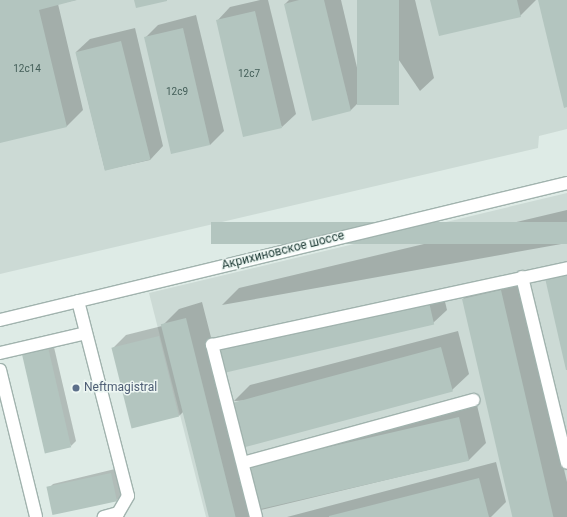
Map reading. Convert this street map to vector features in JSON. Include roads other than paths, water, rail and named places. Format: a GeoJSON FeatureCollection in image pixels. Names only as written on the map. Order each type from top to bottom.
{"type":"FeatureCollection","features":[{"type":"Feature","properties":{"kind":"main road","name":"Акрихиновское шоссе"},"geometry":{"type":"LineString","coordinates":[[0,320],[78,301],[196,277],[567,183]]}},
{"type":"Feature","properties":{"kind":"main road"},"geometry":{"type":"LineString","coordinates":[[256,517],[212,345],[567,268]]}},
{"type":"Feature","properties":{"kind":"main road"},"geometry":{"type":"LineString","coordinates":[[522,278],[567,463]]}},
{"type":"Feature","properties":{"kind":"main road"},"geometry":{"type":"LineString","coordinates":[[78,301],[128,496],[118,514],[104,517]]}},
{"type":"Feature","properties":{"kind":"main road"},"geometry":{"type":"LineString","coordinates":[[0,353],[86,333]]}},
{"type":"Feature","properties":{"kind":"main road"},"geometry":{"type":"LineString","coordinates":[[0,370],[36,517]]}},
{"type":"Feature","properties":{"kind":"main road"},"geometry":{"type":"LineString","coordinates":[[243,463],[474,400]]}},
{"type":"Feature","properties":{"kind":"place","name":"Neftmagistral"},"geometry":{"type":"Point","coordinates":[76,388]}}]}
